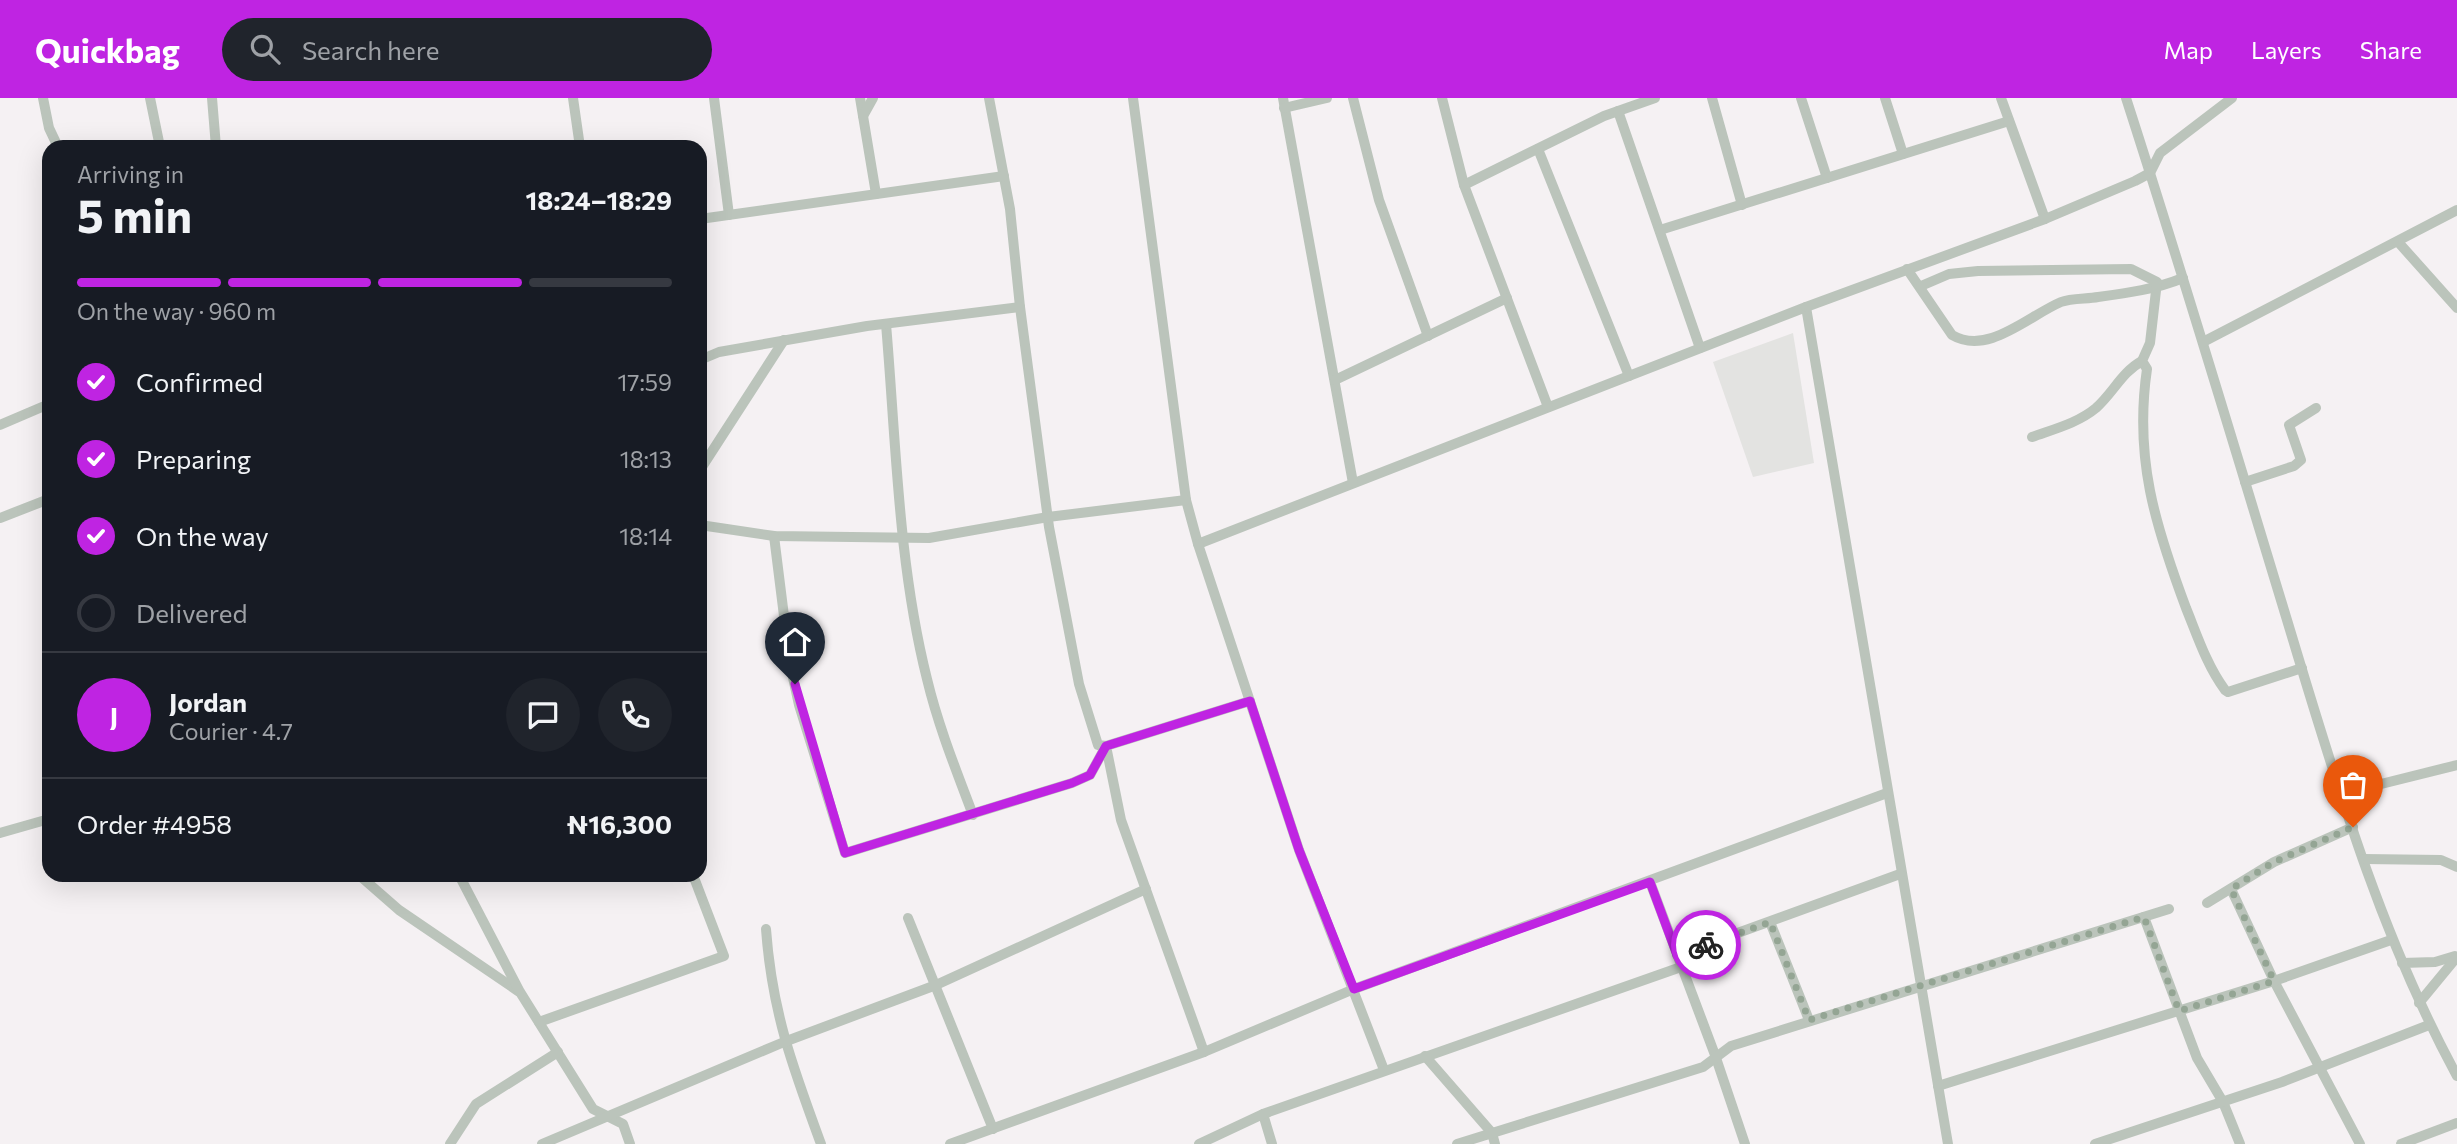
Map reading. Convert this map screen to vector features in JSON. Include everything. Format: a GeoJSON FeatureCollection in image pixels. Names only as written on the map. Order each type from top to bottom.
{"type":"FeatureCollection","features":[{"type":"Feature","properties":{"kind":"street"},"geometry":{"type":"LineString","coordinates":[[43,98],[49,128],[55,140]]}},
{"type":"Feature","properties":{"kind":"street"},"geometry":{"type":"LineString","coordinates":[[150,98],[159,140]]}},
{"type":"Feature","properties":{"kind":"street"},"geometry":{"type":"LineString","coordinates":[[212,98],[215,140]]}},
{"type":"Feature","properties":{"kind":"street"},"geometry":{"type":"LineString","coordinates":[[573,98],[579,140]]}},
{"type":"Feature","properties":{"kind":"street"},"geometry":{"type":"LineString","coordinates":[[714,98],[729,215]]}},
{"type":"Feature","properties":{"kind":"street"},"geometry":{"type":"LineString","coordinates":[[860,98],[876,194]]}},
{"type":"Feature","properties":{"kind":"street"},"geometry":{"type":"LineString","coordinates":[[863,116],[873,98]]}},
{"type":"Feature","properties":{"kind":"street"},"geometry":{"type":"LineString","coordinates":[[989,98],[1004,176],[1048,517],[1079,684],[1098,745],[1106,746],[1250,701]]}},
{"type":"Feature","properties":{"kind":"street"},"geometry":{"type":"LineString","coordinates":[[1133,98],[1186,500],[1299,850],[1384,1070]]}},
{"type":"Feature","properties":{"kind":"street"},"geometry":{"type":"LineString","coordinates":[[1327,98],[1284,103],[1353,483]]}},
{"type":"Feature","properties":{"kind":"street"},"geometry":{"type":"LineString","coordinates":[[1353,98],[1380,200],[1428,335]]}},
{"type":"Feature","properties":{"kind":"street"},"geometry":{"type":"LineString","coordinates":[[1442,98],[1464,185],[1548,407]]}},
{"type":"Feature","properties":{"kind":"street"},"geometry":{"type":"LineString","coordinates":[[1464,185],[1618,111],[1655,98]]}},
{"type":"Feature","properties":{"kind":"street"},"geometry":{"type":"LineString","coordinates":[[1712,98],[1742,205]]}},
{"type":"Feature","properties":{"kind":"street"},"geometry":{"type":"LineString","coordinates":[[1801,98],[1827,178]]}},
{"type":"Feature","properties":{"kind":"street"},"geometry":{"type":"LineString","coordinates":[[1885,98],[1903,154]]}},
{"type":"Feature","properties":{"kind":"street"},"geometry":{"type":"LineString","coordinates":[[2001,98],[2045,219]]}},
{"type":"Feature","properties":{"kind":"street"},"geometry":{"type":"LineString","coordinates":[[2126,98],[2341,794],[2391,940],[2429,1025],[2457,1076]]}},
{"type":"Feature","properties":{"kind":"street"},"geometry":{"type":"LineString","coordinates":[[1198,544],[1806,307],[2045,219],[2150,173],[2160,153],[2232,98]]}},
{"type":"Feature","properties":{"kind":"street"},"geometry":{"type":"LineString","coordinates":[[1618,111],[1700,348]]}},
{"type":"Feature","properties":{"kind":"street"},"geometry":{"type":"LineString","coordinates":[[1660,230],[2009,121]]}},
{"type":"Feature","properties":{"kind":"street"},"geometry":{"type":"LineString","coordinates":[[1538,149],[1629,376]]}},
{"type":"Feature","properties":{"kind":"street"},"geometry":{"type":"LineString","coordinates":[[707,218],[1004,176]]}},
{"type":"Feature","properties":{"kind":"street"},"geometry":{"type":"LineString","coordinates":[[2203,342],[2399,243],[2457,210]]}},
{"type":"Feature","properties":{"kind":"street"},"geometry":{"type":"LineString","coordinates":[[2399,243],[2457,308]]}},
{"type":"Feature","properties":{"kind":"street"},"geometry":{"type":"LineString","coordinates":[[1907,269],[1952,335],[1975,343],[1995,337],[2063,301],[2158,288],[2183,278]]}},
{"type":"Feature","properties":{"kind":"street"},"geometry":{"type":"LineString","coordinates":[[1921,286],[1949,274],[1978,271],[2131,269],[2150,276],[2158,288],[2151,315],[2150,343],[2142,361],[2132,367],[2098,407],[2081,419],[2032,437]]}},
{"type":"Feature","properties":{"kind":"street"},"geometry":{"type":"LineString","coordinates":[[1335,380],[1507,298]]}},
{"type":"Feature","properties":{"kind":"street"},"geometry":{"type":"LineString","coordinates":[[707,357],[719,352],[785,340],[1020,307]]}},
{"type":"Feature","properties":{"kind":"street"},"geometry":{"type":"LineString","coordinates":[[1806,307],[1948,1144]]}},
{"type":"Feature","properties":{"kind":"street"},"geometry":{"type":"LineString","coordinates":[[886,324],[904,538],[915,624],[927,679],[973,815]]}},
{"type":"Feature","properties":{"kind":"street"},"geometry":{"type":"LineString","coordinates":[[707,459],[785,340]]}},
{"type":"Feature","properties":{"kind":"street"},"geometry":{"type":"LineString","coordinates":[[2142,361],[2147,369],[2141,408],[2147,483],[2162,544],[2206,656],[2222,687],[2228,692],[2302,668]]}},
{"type":"Feature","properties":{"kind":"street"},"geometry":{"type":"LineString","coordinates":[[0,425],[42,407]]}},
{"type":"Feature","properties":{"kind":"street"},"geometry":{"type":"LineString","coordinates":[[2245,482],[2294,467],[2301,460],[2289,425],[2316,408]]}},
{"type":"Feature","properties":{"kind":"street"},"geometry":{"type":"LineString","coordinates":[[707,526],[775,536],[929,538],[1048,517],[1186,500]]}},
{"type":"Feature","properties":{"kind":"street"},"geometry":{"type":"LineString","coordinates":[[0,518],[42,502]]}},
{"type":"Feature","properties":{"kind":"street"},"geometry":{"type":"LineString","coordinates":[[775,536],[797,695],[842,851],[849,852],[973,815],[1090,775],[1106,746]]}},
{"type":"Feature","properties":{"kind":"street"},"geometry":{"type":"LineString","coordinates":[[1106,746],[1121,820],[1203,1052]]}},
{"type":"Feature","properties":{"kind":"street"},"geometry":{"type":"LineString","coordinates":[[2341,794],[2457,765]]}},
{"type":"Feature","properties":{"kind":"street"},"geometry":{"type":"LineString","coordinates":[[950,1144],[1203,1052],[1354,989],[1887,793]]}},
{"type":"Feature","properties":{"kind":"street"},"geometry":{"type":"LineString","coordinates":[[0,833],[42,821]]}},
{"type":"Feature","properties":{"kind":"street"},"geometry":{"type":"LineString","coordinates":[[2207,903],[2274,862],[2353,827]]}},
{"type":"Feature","properties":{"kind":"street"},"geometry":{"type":"LineString","coordinates":[[2364,859],[2441,860],[2457,867]]}},
{"type":"Feature","properties":{"kind":"street"},"geometry":{"type":"LineString","coordinates":[[1199,1144],[1263,1114],[1679,961],[1770,922],[1900,873]]}},
{"type":"Feature","properties":{"kind":"street"},"geometry":{"type":"LineString","coordinates":[[367,882],[399,910],[520,992]]}},
{"type":"Feature","properties":{"kind":"street"},"geometry":{"type":"LineString","coordinates":[[463,882],[520,992],[593,1109],[623,1124],[630,1144]]}},
{"type":"Feature","properties":{"kind":"street"},"geometry":{"type":"LineString","coordinates":[[539,1021],[724,956],[696,882]]}},
{"type":"Feature","properties":{"kind":"street"},"geometry":{"type":"LineString","coordinates":[[1650,882],[1715,1055],[1742,1143]]}},
{"type":"Feature","properties":{"kind":"street"},"geometry":{"type":"LineString","coordinates":[[542,1144],[784,1042],[936,985],[1146,889]]}},
{"type":"Feature","properties":{"kind":"street"},"geometry":{"type":"LineString","coordinates":[[2231,889],[2274,981],[2360,1144]]}},
{"type":"Feature","properties":{"kind":"street"},"geometry":{"type":"LineString","coordinates":[[1457,1144],[1493,1138],[1703,1068],[1715,1055],[1731,1046],[1809,1020],[2169,909]]}},
{"type":"Feature","properties":{"kind":"street"},"geometry":{"type":"LineString","coordinates":[[2144,917],[2197,1058],[2223,1102],[2240,1144]]}},
{"type":"Feature","properties":{"kind":"street"},"geometry":{"type":"LineString","coordinates":[[908,918],[936,985],[987,1131],[987,1144]]}},
{"type":"Feature","properties":{"kind":"street"},"geometry":{"type":"LineString","coordinates":[[1770,922],[1809,1020]]}},
{"type":"Feature","properties":{"kind":"street"},"geometry":{"type":"LineString","coordinates":[[766,929],[769,974],[784,1042],[821,1144]]}},
{"type":"Feature","properties":{"kind":"street"},"geometry":{"type":"LineString","coordinates":[[1938,1086],[2274,981],[2391,940]]}},
{"type":"Feature","properties":{"kind":"street"},"geometry":{"type":"LineString","coordinates":[[2402,963],[2435,962],[2456,956]]}},
{"type":"Feature","properties":{"kind":"street"},"geometry":{"type":"LineString","coordinates":[[2419,1003],[2456,956]]}},
{"type":"Feature","properties":{"kind":"street"},"geometry":{"type":"LineString","coordinates":[[2095,1144],[2120,1140],[2429,1025]]}},
{"type":"Feature","properties":{"kind":"street"},"geometry":{"type":"LineString","coordinates":[[450,1144],[476,1104],[558,1052]]}},
{"type":"Feature","properties":{"kind":"street"},"geometry":{"type":"LineString","coordinates":[[1425,1056],[1493,1138]]}},
{"type":"Feature","properties":{"kind":"street"},"geometry":{"type":"LineString","coordinates":[[1263,1114],[1272,1144]]}},
{"type":"Feature","properties":{"kind":"street"},"geometry":{"type":"LineString","coordinates":[[2400,1144],[2457,1123]]}},
{"type":"Feature","properties":{"kind":"shaded area"},"geometry":{"type":"Polygon","coordinates":[[[1793,333],[1814,463],[1753,477],[1713,362],[1793,333]]]}},
{"type":"Feature","properties":{"kind":"way so far"},"geometry":{"type":"LineString","coordinates":[[1706,945],[1770,922],[1809,1020],[2144,917],[2179,1011],[2274,981],[2231,889],[2274,862],[2353,827]]}},
{"type":"Feature","properties":{"kind":"route"},"geometry":{"type":"LineString","coordinates":[[795,684],[842,851],[845,853],[1072,783],[1090,775],[1106,746],[1250,701],[1299,850],[1354,989],[1650,882],[1677,955],[1706,945]]}}]}
